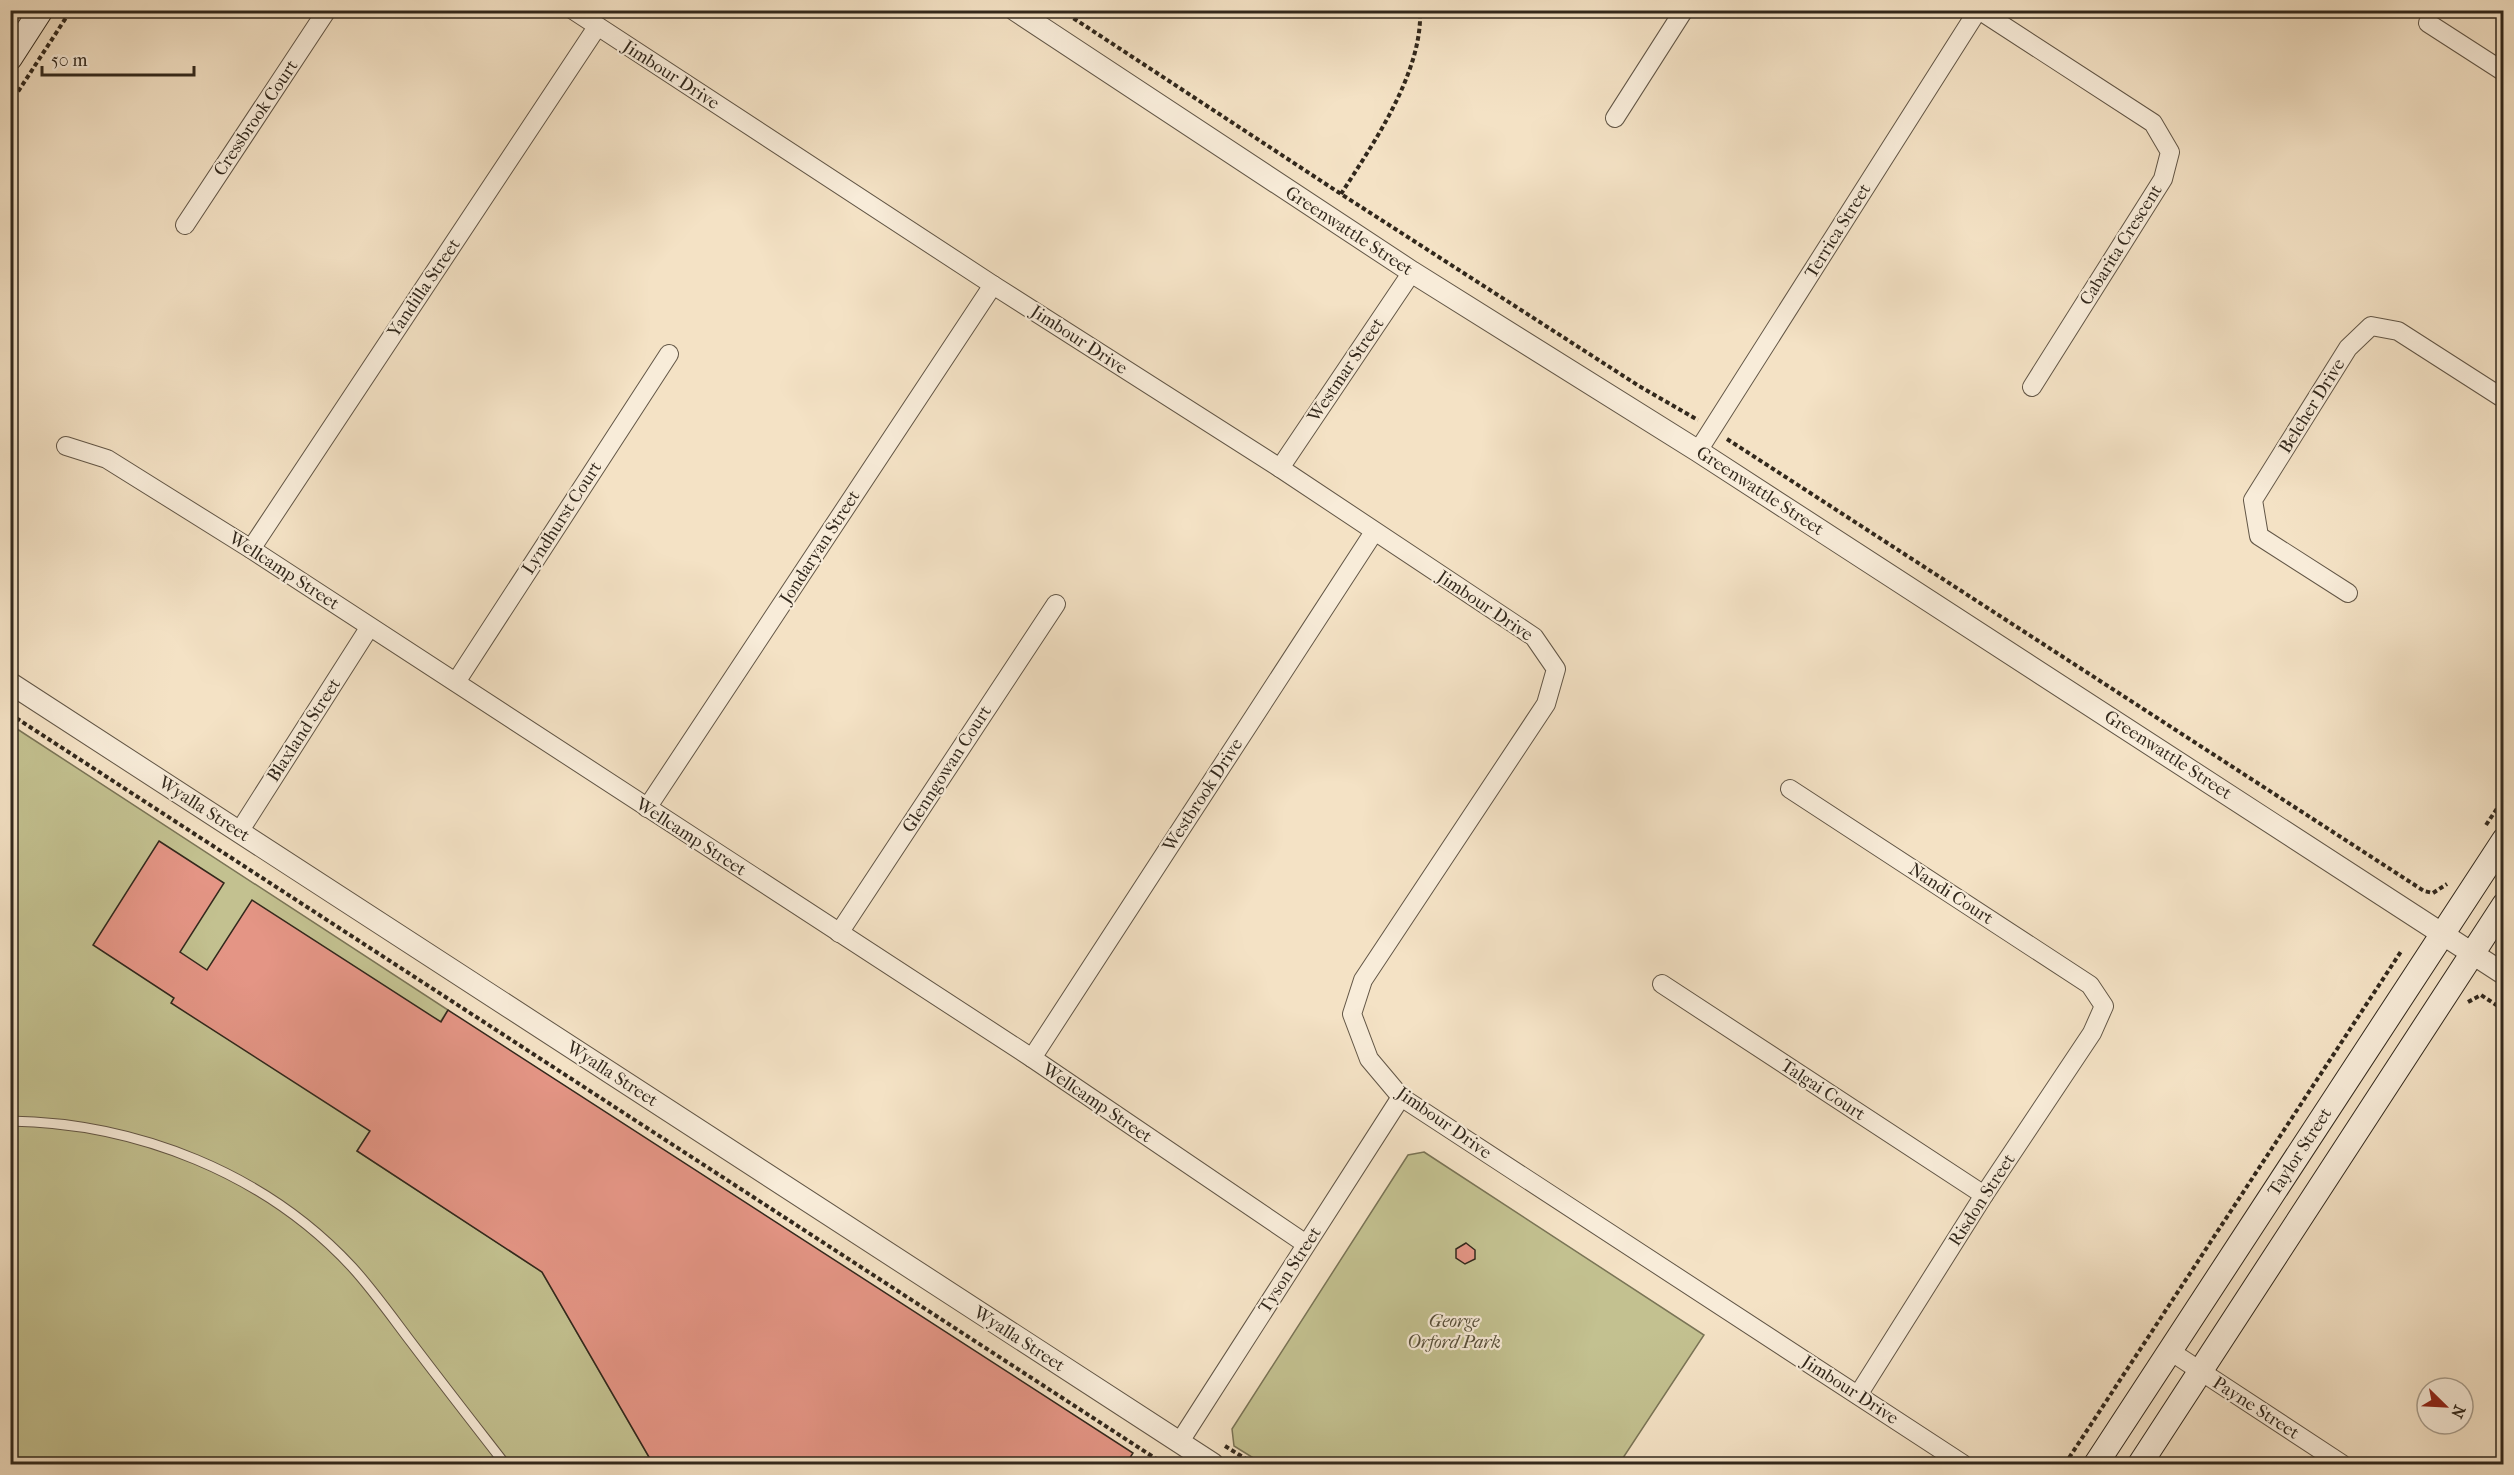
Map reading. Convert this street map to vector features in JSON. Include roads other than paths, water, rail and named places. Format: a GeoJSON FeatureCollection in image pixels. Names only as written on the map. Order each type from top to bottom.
{"type":"FeatureCollection","features":[{"type":"Feature","properties":{"kind":"main road"},"geometry":{"type":"LineString","coordinates":[[10,58],[41,10]]}},
{"type":"Feature","properties":{"kind":"main road","name":"Taylor Street"},"geometry":{"type":"LineString","coordinates":[[2096,1464],[2504,840]]}},
{"type":"Feature","properties":{"kind":"main road","name":"Taylor Street"},"geometry":{"type":"LineString","coordinates":[[2140,1464],[2504,905]]}},
{"type":"Feature","properties":{"kind":"street","name":"Cressbrook Court"},"geometry":{"type":"LineString","coordinates":[[184,225],[327,10]]}},
{"type":"Feature","properties":{"kind":"street","name":"Jimbour Drive"},"geometry":{"type":"LineString","coordinates":[[573,10],[993,285],[1280,468],[1534,637],[1556,669],[1546,704],[1363,980],[1352,1014],[1369,1059],[1401,1097],[1963,1464]]}},
{"type":"Feature","properties":{"kind":"street","name":"Greenwattle Street"},"geometry":{"type":"LineString","coordinates":[[1015,10],[1412,272],[1698,451],[2504,974]]}},
{"type":"Feature","properties":{"kind":"street"},"geometry":{"type":"LineString","coordinates":[[1615,118],[1684,10]]}},
{"type":"Feature","properties":{"kind":"street","name":"Cabarita Crescent"},"geometry":{"type":"LineString","coordinates":[[1978,10],[2153,123],[2170,152],[2163,179],[2032,387]]}},
{"type":"Feature","properties":{"kind":"street","name":"Terrica Street"},"geometry":{"type":"LineString","coordinates":[[1698,451],[1978,10]]}},
{"type":"Feature","properties":{"kind":"street"},"geometry":{"type":"LineString","coordinates":[[2428,23],[2504,72]]}},
{"type":"Feature","properties":{"kind":"street","name":"Yandilla Street"},"geometry":{"type":"LineString","coordinates":[[251,549],[597,27]]}},
{"type":"Feature","properties":{"kind":"street","name":"Westmar Street"},"geometry":{"type":"LineString","coordinates":[[1280,468],[1412,272]]}},
{"type":"Feature","properties":{"kind":"street","name":"Jondaryan Street"},"geometry":{"type":"LineString","coordinates":[[647,808],[993,285]]}},
{"type":"Feature","properties":{"kind":"street","name":"Belcher Drive"},"geometry":{"type":"LineString","coordinates":[[2348,593],[2259,536],[2253,500],[2348,348],[2371,326],[2398,331],[2504,399]]}},
{"type":"Feature","properties":{"kind":"street","name":"Lyndhurst Court"},"geometry":{"type":"LineString","coordinates":[[456,682],[669,354]]}},
{"type":"Feature","properties":{"kind":"street","name":"Wellcamp Street"},"geometry":{"type":"LineString","coordinates":[[66,446],[107,459],[251,549],[1032,1058],[1306,1244]]}},
{"type":"Feature","properties":{"kind":"street","name":"Westbrook Drive"},"geometry":{"type":"LineString","coordinates":[[1032,1058],[1374,532]]}},
{"type":"Feature","properties":{"kind":"street","name":"Glenngowan Court"},"geometry":{"type":"LineString","coordinates":[[839,933],[1056,604]]}},
{"type":"Feature","properties":{"kind":"street","name":"Blaxland Street"},"geometry":{"type":"LineString","coordinates":[[238,832],[369,628]]}},
{"type":"Feature","properties":{"kind":"street","name":"Wyalla Street"},"geometry":{"type":"LineString","coordinates":[[10,683],[1213,1464]]}},
{"type":"Feature","properties":{"kind":"street","name":"Nandi Court"},"geometry":{"type":"LineString","coordinates":[[1790,789],[2090,985],[2104,1006]]}},
{"type":"Feature","properties":{"kind":"street","name":"Talgai Court"},"geometry":{"type":"LineString","coordinates":[[1662,984],[1984,1195]]}},
{"type":"Feature","properties":{"kind":"street","name":"Risdon Street"},"geometry":{"type":"LineString","coordinates":[[1858,1395],[1984,1195],[2092,1033],[2104,1006]]}},
{"type":"Feature","properties":{"kind":"street","name":"Tyson Street"},"geometry":{"type":"LineString","coordinates":[[1179,1443],[1401,1097]]}},
{"type":"Feature","properties":{"kind":"street","name":"Payne Street"},"geometry":{"type":"LineString","coordinates":[[2170,1351],[2342,1464]]}},
{"type":"Feature","properties":{"kind":"lane"},"geometry":{"type":"LineString","coordinates":[[10,1121],[79,1125],[156,1144],[229,1175],[291,1214],[333,1248],[364,1280],[505,1464]]}},
{"type":"Feature","properties":{"kind":"park label","name":"George Orford Park"},"geometry":{"type":"Point","coordinates":[1454,1331]}}]}
